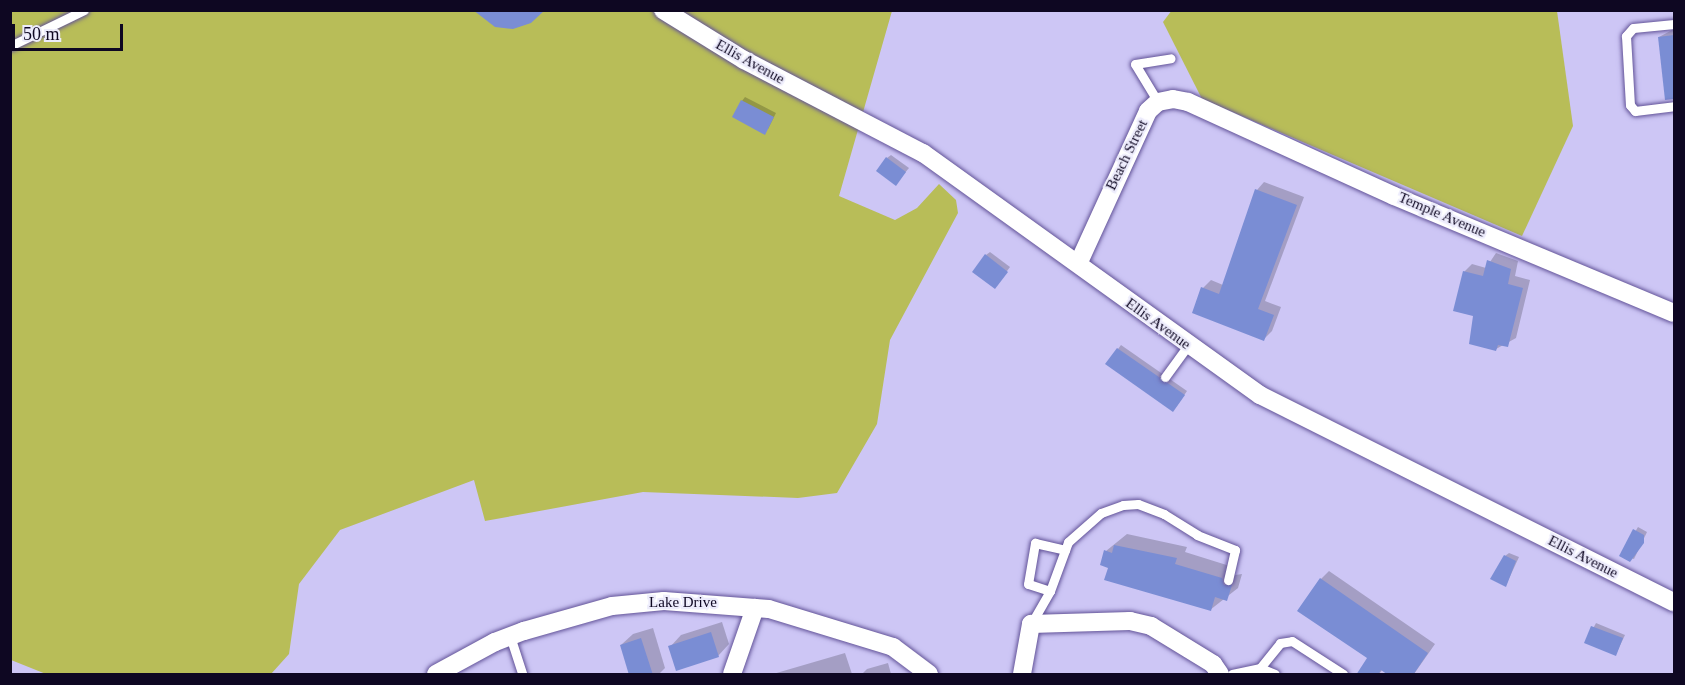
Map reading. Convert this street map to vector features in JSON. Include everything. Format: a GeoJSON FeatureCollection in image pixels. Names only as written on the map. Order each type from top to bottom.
{"type":"FeatureCollection","features":[{"type":"Feature","properties":{"kind":"street","name":"Ellis Avenue"},"geometry":{"type":"LineString","coordinates":[[663,10],[744,60],[923,153],[1079,262],[1188,345],[1260,395],[1674,602]]}},
{"type":"Feature","properties":{"kind":"street","name":"Beach Street"},"geometry":{"type":"LineString","coordinates":[[1079,262],[1120,165],[1148,111],[1158,102]]}},
{"type":"Feature","properties":{"kind":"street","name":"Temple Avenue"},"geometry":{"type":"LineString","coordinates":[[1158,102],[1188,102],[1394,196],[1674,313]]}},
{"type":"Feature","properties":{"kind":"street","name":"Lake Drive"},"geometry":{"type":"LineString","coordinates":[[436,675],[510,636],[612,606],[664,601],[755,608],[893,647],[929,675]]}},
{"type":"Feature","properties":{"kind":"street"},"geometry":{"type":"LineString","coordinates":[[732,675],[755,608]]}},
{"type":"Feature","properties":{"kind":"street"},"geometry":{"type":"LineString","coordinates":[[1022,675],[1031,624],[1130,621],[1151,626],[1213,664],[1220,675]]}},
{"type":"Feature","properties":{"kind":"lane"},"geometry":{"type":"LineString","coordinates":[[10,46],[84,10]]}},
{"type":"Feature","properties":{"kind":"lane"},"geometry":{"type":"LineString","coordinates":[[1674,24],[1633,28],[1626,36],[1630,105],[1635,111],[1674,106]]}},
{"type":"Feature","properties":{"kind":"lane"},"geometry":{"type":"LineString","coordinates":[[1158,102],[1135,64],[1171,58]]}},
{"type":"Feature","properties":{"kind":"lane"},"geometry":{"type":"LineString","coordinates":[[1165,377],[1188,345]]}},
{"type":"Feature","properties":{"kind":"lane"},"geometry":{"type":"LineString","coordinates":[[1031,624],[1050,591],[1065,550],[1082,527],[1101,513],[1123,505],[1138,504],[1234,550],[1228,580]]}},
{"type":"Feature","properties":{"kind":"lane"},"geometry":{"type":"LineString","coordinates":[[1050,591],[1028,584],[1035,543],[1065,550]]}},
{"type":"Feature","properties":{"kind":"lane"},"geometry":{"type":"LineString","coordinates":[[510,636],[522,675]]}},
{"type":"Feature","properties":{"kind":"lane"},"geometry":{"type":"LineString","coordinates":[[1233,675],[1260,668],[1280,643],[1292,640],[1343,675]]}},
{"type":"Feature","properties":{"kind":"lane"},"geometry":{"type":"LineString","coordinates":[[1260,668],[1275,675]]}},
{"type":"Feature","properties":{"kind":"green space"},"geometry":{"type":"Polygon","coordinates":[[[1172,10],[1557,11],[1573,126],[1522,236],[1202,99],[1163,22],[1172,10]]]}},
{"type":"Feature","properties":{"kind":"green space"},"geometry":{"type":"Polygon","coordinates":[[[10,11],[892,11],[839,196],[895,220],[917,208],[939,184],[956,200],[958,213],[890,340],[877,424],[837,493],[798,498],[643,492],[485,521],[474,480],[340,530],[299,584],[289,654],[271,674],[46,674],[11,660],[10,11]]]}},
{"type":"Feature","properties":{"kind":"building"},"geometry":{"type":"Polygon","coordinates":[[[473,10],[545,10],[531,23],[513,29],[495,27],[473,10]]]}},
{"type":"Feature","properties":{"kind":"building"},"geometry":{"type":"Polygon","coordinates":[[[1674,35],[1674,99],[1665,100],[1658,37],[1674,35]]]}},
{"type":"Feature","properties":{"kind":"building"},"geometry":{"type":"Polygon","coordinates":[[[741,100],[774,117],[765,135],[732,117],[741,100]]]}},
{"type":"Feature","properties":{"kind":"building"},"geometry":{"type":"Polygon","coordinates":[[[886,157],[906,172],[896,186],[876,171],[886,157]]]}},
{"type":"Feature","properties":{"kind":"building"},"geometry":{"type":"Polygon","coordinates":[[[1255,189],[1297,205],[1258,309],[1274,315],[1264,341],[1192,313],[1201,287],[1219,294],[1255,189]]]}},
{"type":"Feature","properties":{"kind":"building"},"geometry":{"type":"Polygon","coordinates":[[[985,254],[1008,272],[995,289],[972,272],[985,254]]]}},
{"type":"Feature","properties":{"kind":"building"},"geometry":{"type":"Polygon","coordinates":[[[1487,260],[1511,269],[1508,284],[1523,288],[1508,347],[1498,345],[1496,351],[1469,344],[1473,316],[1453,311],[1463,271],[1483,276],[1487,260]]]}},
{"type":"Feature","properties":{"kind":"building"},"geometry":{"type":"Polygon","coordinates":[[[1117,348],[1185,395],[1173,412],[1105,364],[1117,348]]]}},
{"type":"Feature","properties":{"kind":"building"},"geometry":{"type":"Polygon","coordinates":[[[1633,529],[1644,535],[1644,543],[1630,562],[1619,556],[1633,529]]]}},
{"type":"Feature","properties":{"kind":"building"},"geometry":{"type":"Polygon","coordinates":[[[1114,545],[1177,558],[1175,564],[1222,578],[1224,585],[1232,585],[1227,601],[1215,597],[1211,611],[1104,580],[1108,568],[1100,565],[1104,550],[1112,553],[1114,545]]]}},
{"type":"Feature","properties":{"kind":"building"},"geometry":{"type":"Polygon","coordinates":[[[1504,555],[1516,561],[1506,587],[1490,579],[1504,555]]]}},
{"type":"Feature","properties":{"kind":"building"},"geometry":{"type":"Polygon","coordinates":[[[1320,578],[1428,653],[1413,675],[1388,675],[1381,670],[1378,675],[1356,675],[1367,658],[1297,611],[1320,578]]]}},
{"type":"Feature","properties":{"kind":"building"},"geometry":{"type":"Polygon","coordinates":[[[1591,626],[1623,638],[1616,656],[1584,643],[1591,626]]]}},
{"type":"Feature","properties":{"kind":"building"},"geometry":{"type":"Polygon","coordinates":[[[711,632],[719,657],[676,671],[668,646],[711,632]]]}},
{"type":"Feature","properties":{"kind":"building"},"geometry":{"type":"Polygon","coordinates":[[[641,638],[653,675],[629,675],[620,645],[641,638]]]}}]}
